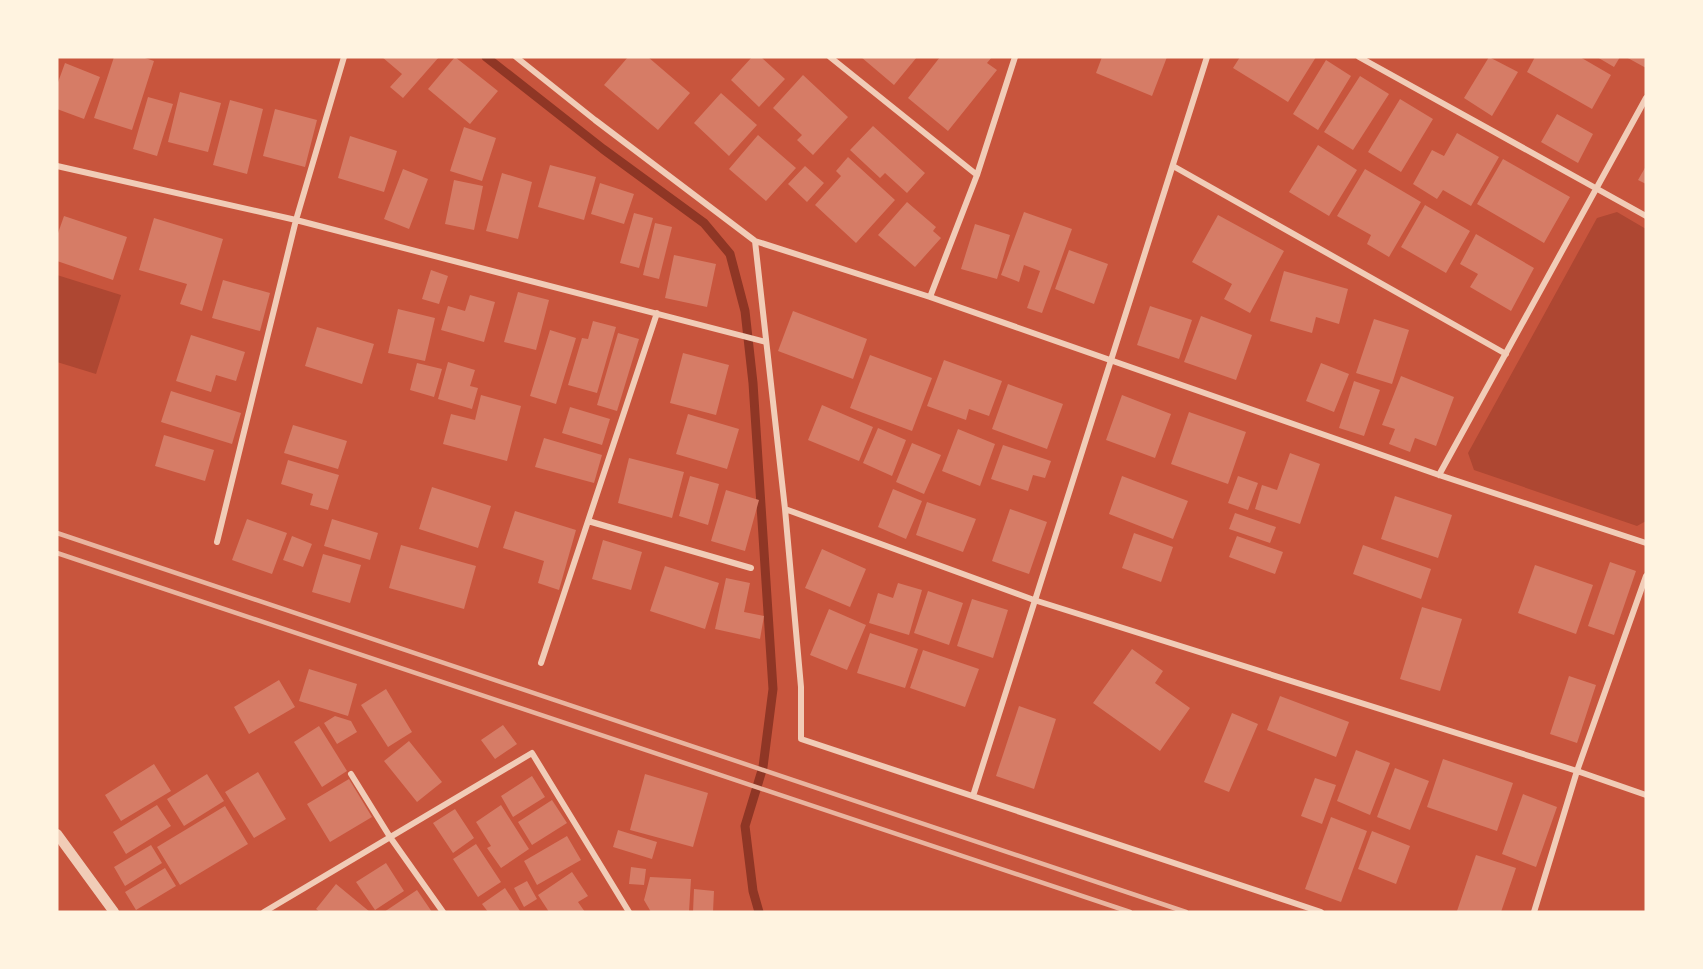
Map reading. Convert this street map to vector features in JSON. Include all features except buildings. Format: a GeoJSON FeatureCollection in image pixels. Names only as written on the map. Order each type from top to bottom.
{"type":"FeatureCollection","features":[{"type":"Feature","properties":{"kind":"street"},"geometry":{"type":"LineString","coordinates":[[217,542],[296,220],[344,57]]}},
{"type":"Feature","properties":{"kind":"street"},"geometry":{"type":"LineString","coordinates":[[516,57],[754,241],[930,297],[1439,475],[1646,543]]}},
{"type":"Feature","properties":{"kind":"street"},"geometry":{"type":"LineString","coordinates":[[830,57],[977,175]]}},
{"type":"Feature","properties":{"kind":"street"},"geometry":{"type":"LineString","coordinates":[[930,297],[977,175],[1015,57]]}},
{"type":"Feature","properties":{"kind":"street"},"geometry":{"type":"LineString","coordinates":[[974,796],[1207,57]]}},
{"type":"Feature","properties":{"kind":"street"},"geometry":{"type":"LineString","coordinates":[[1359,57],[1646,216]]}},
{"type":"Feature","properties":{"kind":"street"},"geometry":{"type":"LineString","coordinates":[[1439,475],[1646,98]]}},
{"type":"Feature","properties":{"kind":"street"},"geometry":{"type":"LineString","coordinates":[[57,166],[296,220],[766,342]]}},
{"type":"Feature","properties":{"kind":"street"},"geometry":{"type":"LineString","coordinates":[[1173,166],[1506,354]]}},
{"type":"Feature","properties":{"kind":"street"},"geometry":{"type":"LineString","coordinates":[[754,241],[785,509],[801,687],[801,739],[1321,912]]}},
{"type":"Feature","properties":{"kind":"street"},"geometry":{"type":"LineString","coordinates":[[541,663],[657,313]]}},
{"type":"Feature","properties":{"kind":"street"},"geometry":{"type":"LineString","coordinates":[[785,509],[1034,600],[1578,771],[1646,795]]}},
{"type":"Feature","properties":{"kind":"street"},"geometry":{"type":"LineString","coordinates":[[588,521],[751,568]]}},
{"type":"Feature","properties":{"kind":"street"},"geometry":{"type":"LineString","coordinates":[[1534,912],[1578,771],[1646,576]]}},
{"type":"Feature","properties":{"kind":"street"},"geometry":{"type":"LineString","coordinates":[[264,912],[532,753],[629,912]]}},
{"type":"Feature","properties":{"kind":"street"},"geometry":{"type":"LineString","coordinates":[[351,774],[390,837],[443,912]]}},
{"type":"Feature","properties":{"kind":"street"},"geometry":{"type":"LineString","coordinates":[[57,834],[114,912]]}},
{"type":"Feature","properties":{"kind":"shaded area"},"geometry":{"type":"Polygon","coordinates":[[[1617,212],[1646,229],[1646,521],[1637,526],[1474,470],[1468,453],[1597,218],[1617,212]]]}},
{"type":"Feature","properties":{"kind":"shaded area"},"geometry":{"type":"Polygon","coordinates":[[[57,275],[121,295],[96,374],[57,362],[57,275]]]}},
{"type":"Feature","properties":{"kind":"waterway"},"geometry":{"type":"LineString","coordinates":[[486,57],[603,149],[704,223],[730,254],[745,311],[753,383],[773,689],[763,767],[745,826],[753,891],[759,912]]}},
{"type":"Feature","properties":{"kind":"railway"},"geometry":{"type":"LineString","coordinates":[[57,533],[1186,912]]}},
{"type":"Feature","properties":{"kind":"railway"},"geometry":{"type":"LineString","coordinates":[[57,553],[1130,912]]}}]}
